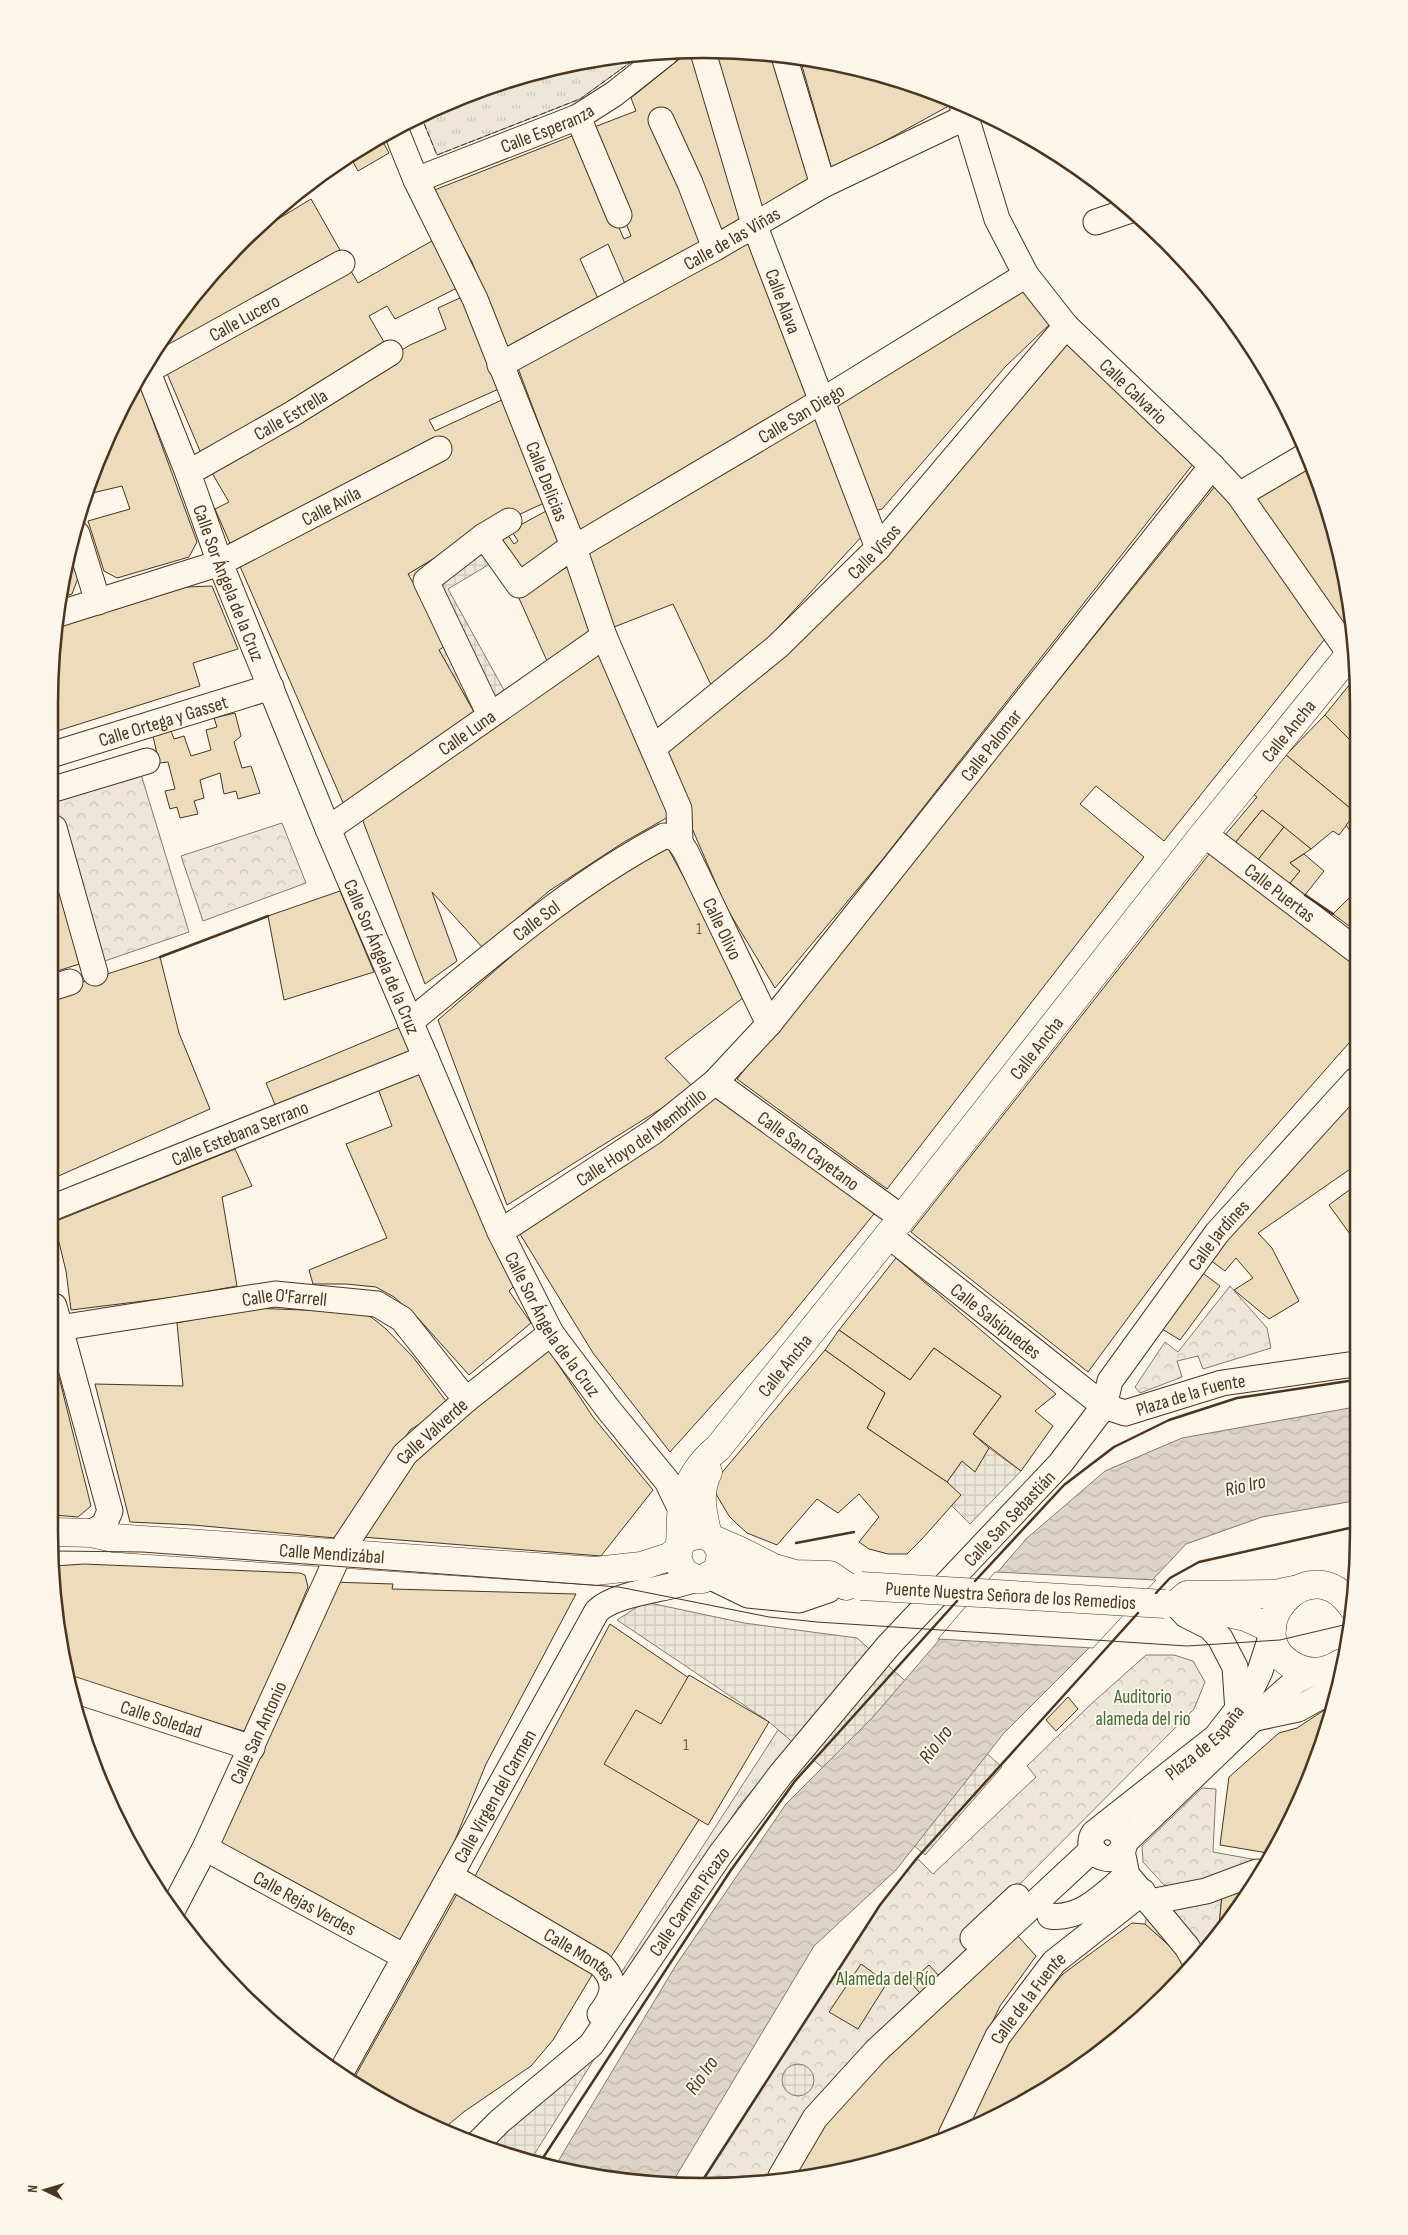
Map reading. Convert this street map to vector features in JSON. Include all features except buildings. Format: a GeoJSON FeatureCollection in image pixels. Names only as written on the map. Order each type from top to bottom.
{"type":"FeatureCollection","features":[{"type":"Feature","properties":{"kind":"main road","name":"Calle Ancha"},"geometry":{"type":"LineString","coordinates":[[718,1448],[895,1227],[1204,834],[1349,657]]}},
{"type":"Feature","properties":{"kind":"main road"},"geometry":{"type":"LineString","coordinates":[[718,1448],[716,1459],[703,1482],[700,1492],[711,1538],[721,1552],[721,1560],[719,1566],[706,1576],[683,1572],[678,1566],[681,1510],[684,1497],[698,1468],[708,1455],[718,1448]]}},
{"type":"Feature","properties":{"kind":"main road","name":"Calle Mendizábal"},"geometry":{"type":"LineString","coordinates":[[58,1532],[91,1533],[114,1538],[595,1571],[641,1566],[660,1561],[679,1547]]}},
{"type":"Feature","properties":{"kind":"main road"},"geometry":{"type":"LineString","coordinates":[[679,1547],[693,1535],[711,1538],[774,1568],[795,1574],[830,1576],[845,1587]]}},
{"type":"Feature","properties":{"kind":"main road","name":"Puente Nuestra Señora de los Remedios"},"geometry":{"type":"LineString","coordinates":[[706,1576],[845,1587],[1170,1604],[1217,1609],[1246,1617],[1272,1631]]}},
{"type":"Feature","properties":{"kind":"main road"},"geometry":{"type":"LineString","coordinates":[[1170,1604],[1188,1595],[1276,1594],[1306,1586],[1318,1585],[1329,1587],[1347,1597]]}},
{"type":"Feature","properties":{"kind":"main road"},"geometry":{"type":"LineString","coordinates":[[1294,1590],[1278,1606],[1273,1617],[1272,1631],[1278,1651],[1285,1659],[1324,1680],[1325,1671],[1336,1666]]}},
{"type":"Feature","properties":{"kind":"street","name":"Calle Alava"},"geometry":{"type":"LineString","coordinates":[[705,58],[754,224],[820,402],[878,548]]}},
{"type":"Feature","properties":{"kind":"street","name":"Calle Esperanza"},"geometry":{"type":"LineString","coordinates":[[416,180],[578,118],[614,94],[658,59]]}},
{"type":"Feature","properties":{"kind":"street"},"geometry":{"type":"LineString","coordinates":[[786,63],[823,185]]}},
{"type":"Feature","properties":{"kind":"street","name":"Calle de las Viñas"},"geometry":{"type":"LineString","coordinates":[[500,365],[715,248],[823,185],[962,112]]}},
{"type":"Feature","properties":{"kind":"street","name":"Calle Calvario"},"geometry":{"type":"LineString","coordinates":[[965,113],[997,219],[1026,275],[1066,326],[1212,466],[1239,495],[1347,644]]}},
{"type":"Feature","properties":{"kind":"street"},"geometry":{"type":"LineString","coordinates":[[578,118],[619,214]]}},
{"type":"Feature","properties":{"kind":"street"},"geometry":{"type":"LineString","coordinates":[[662,120],[690,183],[715,248]]}},
{"type":"Feature","properties":{"kind":"street","name":"Calle Delicias"},"geometry":{"type":"LineString","coordinates":[[398,135],[416,180],[465,276],[573,547],[604,636],[679,810],[676,839]]}},
{"type":"Feature","properties":{"kind":"street"},"geometry":{"type":"LineString","coordinates":[[1096,222],[1124,213]]}},
{"type":"Feature","properties":{"kind":"street","name":"Calle Lucero"},"geometry":{"type":"LineString","coordinates":[[152,368],[342,262]]}},
{"type":"Feature","properties":{"kind":"street","name":"Calle San Diego"},"geometry":{"type":"LineString","coordinates":[[484,536],[519,585],[573,547],[820,402],[1026,275]]}},
{"type":"Feature","properties":{"kind":"street","name":"Calle Visos"},"geometry":{"type":"LineString","coordinates":[[653,748],[778,646],[878,548],[1066,326]]}},
{"type":"Feature","properties":{"kind":"street","name":"Calle Estrella"},"geometry":{"type":"LineString","coordinates":[[188,473],[292,414],[390,353]]}},
{"type":"Feature","properties":{"kind":"street","name":"Calle Sor Ángela de la Cruz"},"geometry":{"type":"LineString","coordinates":[[148,374],[188,473],[220,563],[328,828],[500,1232],[551,1333],[608,1409],[667,1481],[681,1510]]}},
{"type":"Feature","properties":{"kind":"street","name":"Calle Avila"},"geometry":{"type":"LineString","coordinates":[[64,612],[220,563],[439,449]]}},
{"type":"Feature","properties":{"kind":"street"},"geometry":{"type":"LineString","coordinates":[[1239,495],[1301,458]]}},
{"type":"Feature","properties":{"kind":"street","name":"Calle Palomar"},"geometry":{"type":"LineString","coordinates":[[768,1024],[1212,466]]}},
{"type":"Feature","properties":{"kind":"street"},"geometry":{"type":"LineString","coordinates":[[490,715],[426,581],[484,536],[509,521]]}},
{"type":"Feature","properties":{"kind":"street"},"geometry":{"type":"LineString","coordinates":[[79,541],[98,602]]}},
{"type":"Feature","properties":{"kind":"street","name":"Calle Luna"},"geometry":{"type":"LineString","coordinates":[[328,828],[604,636]]}},
{"type":"Feature","properties":{"kind":"street","name":"Calle Ortega y Gasset"},"geometry":{"type":"LineString","coordinates":[[58,753],[271,687]]}},
{"type":"Feature","properties":{"kind":"street"},"geometry":{"type":"LineString","coordinates":[[58,788],[147,762]]}},
{"type":"Feature","properties":{"kind":"street","name":"Calle Puertas"},"geometry":{"type":"LineString","coordinates":[[1204,834],[1350,945]]}},
{"type":"Feature","properties":{"kind":"street","name":"Calle Sol"},"geometry":{"type":"LineString","coordinates":[[410,1022],[535,921],[589,882],[648,844],[664,836],[676,839]]}},
{"type":"Feature","properties":{"kind":"street","name":"Calle Olivo"},"geometry":{"type":"LineString","coordinates":[[676,839],[768,1024]]}},
{"type":"Feature","properties":{"kind":"street"},"geometry":{"type":"LineString","coordinates":[[58,842],[95,973]]}},
{"type":"Feature","properties":{"kind":"street","name":"Calle Hoyo del Membrillo"},"geometry":{"type":"LineString","coordinates":[[500,1232],[653,1132],[715,1082],[768,1024]]}},
{"type":"Feature","properties":{"kind":"street","name":"Calle Estebana Serrano"},"geometry":{"type":"LineString","coordinates":[[58,1205],[426,1058]]}},
{"type":"Feature","properties":{"kind":"street","name":"Calle San Cayetano"},"geometry":{"type":"LineString","coordinates":[[715,1082],[895,1227]]}},
{"type":"Feature","properties":{"kind":"street","name":"Calle Jardines"},"geometry":{"type":"LineString","coordinates":[[1104,1406],[1110,1381],[1216,1233],[1350,1087]]}},
{"type":"Feature","properties":{"kind":"street","name":"Calle Salsipuedes"},"geometry":{"type":"LineString","coordinates":[[895,1227],[1104,1406]]}},
{"type":"Feature","properties":{"kind":"street","name":"Calle O'Farrell"},"geometry":{"type":"LineString","coordinates":[[58,1314],[274,1294],[377,1304],[402,1319],[466,1400]]}},
{"type":"Feature","properties":{"kind":"street"},"geometry":{"type":"LineString","coordinates":[[58,1321],[110,1511],[104,1524],[91,1533]]}},
{"type":"Feature","properties":{"kind":"street","name":"Calle Valverde"},"geometry":{"type":"LineString","coordinates":[[339,1554],[405,1454],[466,1400],[551,1333]]}},
{"type":"Feature","properties":{"kind":"street","name":"Plaza de la Fuente"},"geometry":{"type":"LineString","coordinates":[[1104,1406],[1126,1413],[1222,1382],[1350,1365]]}},
{"type":"Feature","properties":{"kind":"street","name":"Calle San Sebastián"},"geometry":{"type":"LineString","coordinates":[[888,1646],[1060,1464],[1104,1406]]}},
{"type":"Feature","properties":{"kind":"street","name":"Calle San Antonio"},"geometry":{"type":"LineString","coordinates":[[176,1904],[205,1848],[252,1748],[339,1554]]}},
{"type":"Feature","properties":{"kind":"street","name":"Calle Virgen del Carmen"},"geometry":{"type":"LineString","coordinates":[[343,2068],[597,1612],[611,1601],[706,1576]]}},
{"type":"Feature","properties":{"kind":"street"},"geometry":{"type":"LineString","coordinates":[[1170,1604],[1186,1615],[1210,1627],[1220,1638],[1235,1667],[1246,1715]]}},
{"type":"Feature","properties":{"kind":"street","name":"Plaza de España"},"geometry":{"type":"LineString","coordinates":[[1123,1847],[1246,1715],[1272,1631]]}},
{"type":"Feature","properties":{"kind":"street","name":"Calle Carmen Picazo"},"geometry":{"type":"LineString","coordinates":[[483,2138],[500,2121],[591,2045],[720,1856],[781,1774],[888,1646]]}},
{"type":"Feature","properties":{"kind":"street","name":"Plaza de España"},"geometry":{"type":"LineString","coordinates":[[1095,1838],[1216,1737],[1246,1715],[1296,1681],[1324,1680]]}},
{"type":"Feature","properties":{"kind":"street","name":"Calle Soledad"},"geometry":{"type":"LineString","coordinates":[[78,1691],[252,1748]]}},
{"type":"Feature","properties":{"kind":"street"},"geometry":{"type":"LineString","coordinates":[[783,2172],[814,2118],[876,2051],[1108,1826],[1121,1833],[1123,1847],[1140,1890],[1191,1956]]}},
{"type":"Feature","properties":{"kind":"street"},"geometry":{"type":"LineString","coordinates":[[974,1938],[1041,1874],[1095,1838]]}},
{"type":"Feature","properties":{"kind":"street","name":"Calle Rejas Verdes"},"geometry":{"type":"LineString","coordinates":[[205,1848],[405,1957]]}},
{"type":"Feature","properties":{"kind":"street"},"geometry":{"type":"LineString","coordinates":[[1050,1916],[1064,1918],[1140,1890],[1206,1891],[1252,1874]]}},
{"type":"Feature","properties":{"kind":"street","name":"Calle Montes"},"geometry":{"type":"LineString","coordinates":[[450,1876],[575,1948],[600,1964],[609,1973],[612,1986],[609,2002],[557,2073]]}},
{"type":"Feature","properties":{"kind":"street","name":"Calle de la Fuente"},"geometry":{"type":"LineString","coordinates":[[955,2126],[998,2036],[1054,1962],[1140,1890]]}},
{"type":"Feature","properties":{"kind":"green space"},"geometry":{"type":"Polygon","coordinates":[[[631,62],[580,99],[437,155],[423,122],[496,92],[537,80],[578,70],[631,62]]]}},
{"type":"Feature","properties":{"kind":"green space"},"geometry":{"type":"Polygon","coordinates":[[[140,771],[189,932],[99,963],[58,823],[58,793],[140,771]]]}},
{"type":"Feature","properties":{"kind":"green space"},"geometry":{"type":"Polygon","coordinates":[[[282,823],[306,883],[203,921],[181,856],[282,823]]]}},
{"type":"Feature","properties":{"kind":"green space"},"geometry":{"type":"Polygon","coordinates":[[[1230,1286],[1267,1328],[1271,1348],[1203,1369],[1198,1356],[1177,1361],[1182,1377],[1140,1393],[1135,1387],[1165,1342],[1178,1352],[1230,1286]]]}},
{"type":"Feature","properties":{"kind":"green space"},"geometry":{"type":"Polygon","coordinates":[[[1146,1655],[1174,1655],[1193,1661],[1205,1682],[1194,1709],[986,1918],[978,1951],[784,2172],[704,2178],[880,1905],[917,1858],[933,1874],[1036,1777],[1027,1766],[1090,1705],[1146,1655]]]}},
{"type":"Feature","properties":{"kind":"green space"},"geometry":{"type":"Polygon","coordinates":[[[778,1730],[794,1742],[742,1802],[626,1976],[621,1973],[778,1730]]]}},
{"type":"Feature","properties":{"kind":"green space"},"geometry":{"type":"Polygon","coordinates":[[[1202,1788],[1216,1789],[1213,1852],[1257,1860],[1180,1887],[1164,1885],[1143,1862],[1142,1846],[1202,1788]]]}},
{"type":"Feature","properties":{"kind":"green space"},"geometry":{"type":"Polygon","coordinates":[[[1222,1895],[1219,1922],[1186,1961],[1145,1924],[1150,1902],[1222,1895]]]}},
{"type":"Feature","properties":{"kind":"shaded area"},"geometry":{"type":"Polygon","coordinates":[[[506,515],[492,535],[514,572],[562,544],[569,566],[518,596],[498,559],[448,589],[504,690],[474,712],[439,650],[408,574],[506,515]]]}},
{"type":"Feature","properties":{"kind":"shaded area"},"geometry":{"type":"Polygon","coordinates":[[[989,1448],[1021,1471],[970,1524],[951,1505],[960,1495],[947,1482],[962,1461],[989,1448]]]}},
{"type":"Feature","properties":{"kind":"shaded area"},"geometry":{"type":"Polygon","coordinates":[[[645,1602],[744,1623],[857,1638],[1002,1767],[925,1855],[769,1722],[617,1620],[645,1602]]]}},
{"type":"Feature","properties":{"kind":"shaded area"},"geometry":{"type":"Polygon","coordinates":[[[600,2050],[534,2154],[484,2138],[600,2050]]]}},
{"type":"Feature","properties":{"kind":"shaded area"},"geometry":{"type":"Polygon","coordinates":[[[798,2064],[809,2069],[814,2080],[809,2091],[798,2096],[787,2091],[782,2080],[787,2069],[798,2064]]]}},
{"type":"Feature","properties":{"kind":"water","name":"Rio Iro"},"geometry":{"type":"Polygon","coordinates":[[[1350,1408],[1350,1502],[1262,1517],[1186,1544],[1087,1650],[1004,1733],[896,1870],[814,1946],[676,2177],[620,2172],[559,2160],[676,1965],[786,1804],[873,1717],[1026,1539],[1105,1471],[1182,1438],[1350,1408]]]}},
{"type":"Feature","properties":{"kind":"pier"},"geometry":{"type":"Polygon","coordinates":[[[995,1572],[1156,1580],[1093,1648],[938,1639],[995,1572]]]}},
{"type":"Feature","properties":{"kind":"tram line"},"geometry":{"type":"LineString","coordinates":[[58,1551],[142,1552],[619,1587],[769,1617],[817,1622],[1187,1646],[1280,1640],[1343,1625]]}},
{"type":"Feature","properties":{"kind":"fence"},"geometry":{"type":"LineString","coordinates":[[423,122],[437,155],[580,99],[631,62]]}},
{"type":"Feature","properties":{"kind":"wall"},"geometry":{"type":"LineString","coordinates":[[1305,895],[1333,914]]}},
{"type":"Feature","properties":{"kind":"wall"},"geometry":{"type":"LineString","coordinates":[[160,957],[268,916]]}},
{"type":"Feature","properties":{"kind":"wall"},"geometry":{"type":"LineString","coordinates":[[975,1581],[1064,1485],[1114,1447],[1169,1420],[1237,1398],[1350,1381]]}},
{"type":"Feature","properties":{"kind":"wall"},"geometry":{"type":"LineString","coordinates":[[1156,1593],[1170,1578],[1199,1562],[1350,1528]]}},
{"type":"Feature","properties":{"kind":"wall"},"geometry":{"type":"LineString","coordinates":[[796,1543],[854,1532]]}},
{"type":"Feature","properties":{"kind":"wall"},"geometry":{"type":"LineString","coordinates":[[544,2157],[731,1870],[795,1781],[957,1601]]}},
{"type":"Feature","properties":{"kind":"wall"},"geometry":{"type":"LineString","coordinates":[[704,2178],[880,1905],[917,1858],[1138,1613]]}},
{"type":"Feature","properties":{"kind":"park label","name":"Auditorio alameda del rio"},"geometry":{"type":"Point","coordinates":[1143,1707]}},
{"type":"Feature","properties":{"kind":"park label","name":"Alameda del Río"},"geometry":{"type":"Point","coordinates":[886,1978]}}]}
